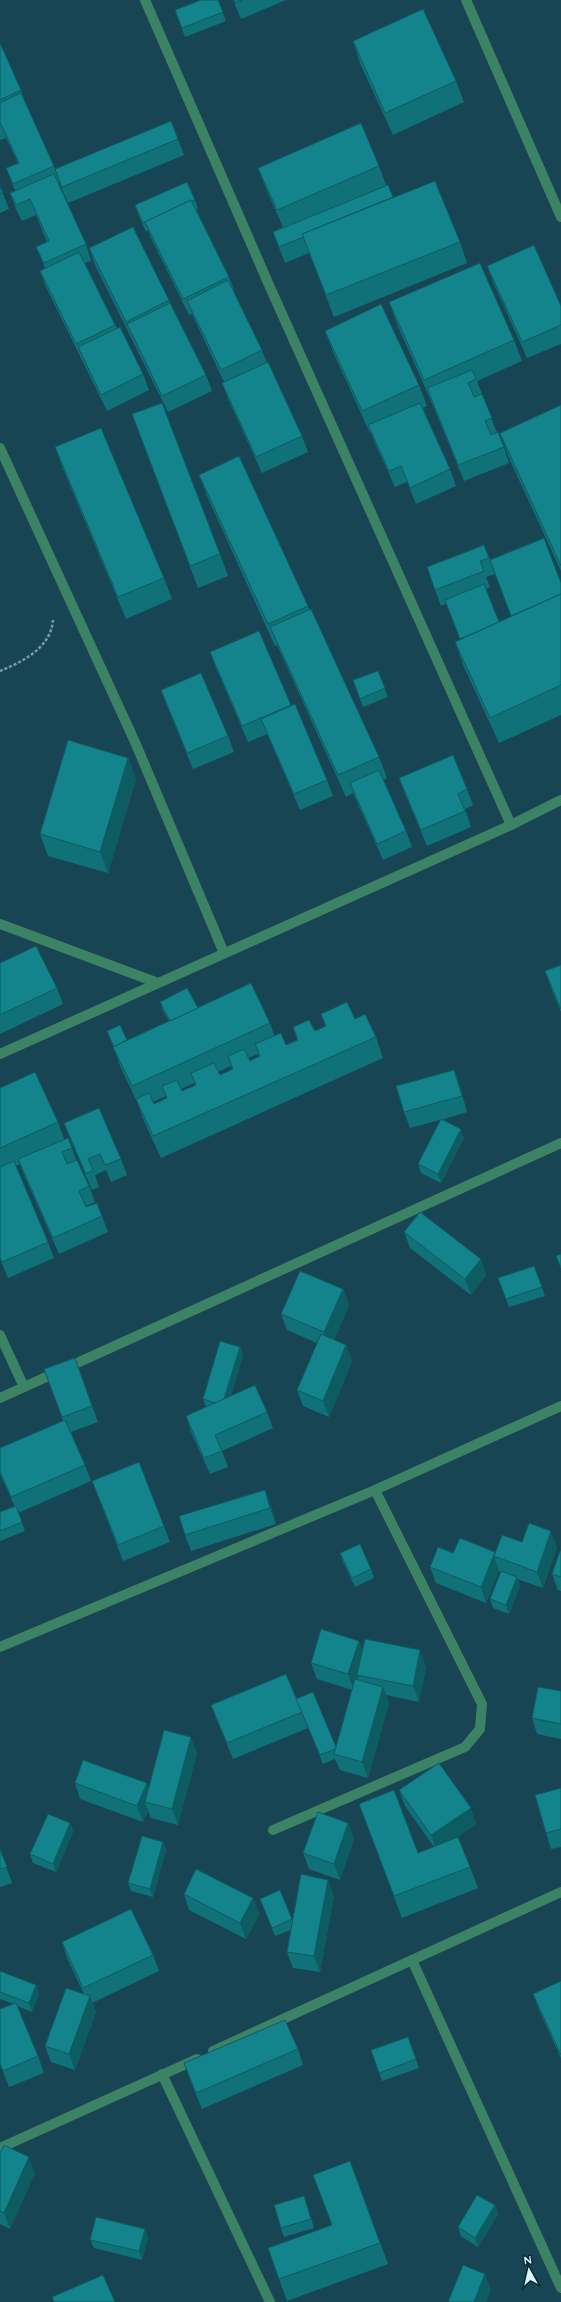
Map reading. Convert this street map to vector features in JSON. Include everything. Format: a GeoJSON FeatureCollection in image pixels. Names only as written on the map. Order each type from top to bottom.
{"type":"FeatureCollection","features":[{"type":"Feature","properties":{"kind":"street"},"geometry":{"type":"LineString","coordinates":[[145,0],[272,292],[511,826]]}},
{"type":"Feature","properties":{"kind":"street"},"geometry":{"type":"LineString","coordinates":[[466,0],[561,217]]}},
{"type":"Feature","properties":{"kind":"street"},"geometry":{"type":"LineString","coordinates":[[0,448],[136,742],[224,953]]}},
{"type":"Feature","properties":{"kind":"street"},"geometry":{"type":"LineString","coordinates":[[0,1054],[511,826],[561,800]]}},
{"type":"Feature","properties":{"kind":"street"},"geometry":{"type":"LineString","coordinates":[[0,924],[158,983]]}},
{"type":"Feature","properties":{"kind":"street"},"geometry":{"type":"LineString","coordinates":[[0,1398],[561,1143]]}},
{"type":"Feature","properties":{"kind":"street"},"geometry":{"type":"LineString","coordinates":[[0,1335],[24,1387]]}},
{"type":"Feature","properties":{"kind":"street"},"geometry":{"type":"LineString","coordinates":[[0,1647],[375,1490],[561,1406]]}},
{"type":"Feature","properties":{"kind":"street"},"geometry":{"type":"LineString","coordinates":[[273,1830],[465,1747],[480,1729],[482,1704],[375,1490]]}},
{"type":"Feature","properties":{"kind":"street"},"geometry":{"type":"LineString","coordinates":[[0,2148],[561,1892]]}},
{"type":"Feature","properties":{"kind":"street"},"geometry":{"type":"LineString","coordinates":[[412,1960],[561,2288]]}},
{"type":"Feature","properties":{"kind":"street"},"geometry":{"type":"LineString","coordinates":[[162,2074],[270,2302]]}},
{"type":"Feature","properties":{"kind":"path"},"geometry":{"type":"LineString","coordinates":[[0,671],[24,662],[41,647],[53,625],[53,618]]}},
{"type":"Feature","properties":{"kind":"building"},"geometry":{"type":"Polygon","coordinates":[[[201,0],[218,0],[223,12],[182,28],[175,10],[201,0]]]}},
{"type":"Feature","properties":{"kind":"building"},"geometry":{"type":"Polygon","coordinates":[[[234,0],[242,0],[235,3],[234,0]]]}},
{"type":"Feature","properties":{"kind":"building"},"geometry":{"type":"Polygon","coordinates":[[[423,9],[456,81],[385,113],[353,41],[423,9]]]}},
{"type":"Feature","properties":{"kind":"building"},"geometry":{"type":"Polygon","coordinates":[[[0,43],[21,90],[0,100],[0,43]]]}},
{"type":"Feature","properties":{"kind":"building"},"geometry":{"type":"Polygon","coordinates":[[[21,93],[54,166],[13,184],[6,168],[19,163],[0,122],[0,103],[21,93]]]}},
{"type":"Feature","properties":{"kind":"building"},"geometry":{"type":"Polygon","coordinates":[[[171,121],[178,139],[62,187],[55,169],[171,121]]]}},
{"type":"Feature","properties":{"kind":"building"},"geometry":{"type":"Polygon","coordinates":[[[361,123],[379,166],[277,210],[258,168],[361,123]]]}},
{"type":"Feature","properties":{"kind":"building"},"geometry":{"type":"Polygon","coordinates":[[[54,174],[86,244],[44,263],[36,247],[49,241],[30,199],[16,205],[10,193],[54,174]]]}},
{"type":"Feature","properties":{"kind":"building"},"geometry":{"type":"Polygon","coordinates":[[[435,181],[460,242],[326,295],[302,234],[435,181]]]}},
{"type":"Feature","properties":{"kind":"building"},"geometry":{"type":"Polygon","coordinates":[[[187,182],[195,200],[191,200],[143,223],[135,205],[187,182]]]}},
{"type":"Feature","properties":{"kind":"building"},"geometry":{"type":"Polygon","coordinates":[[[388,185],[393,197],[302,234],[303,237],[279,247],[273,232],[388,185]]]}},
{"type":"Feature","properties":{"kind":"building"},"geometry":{"type":"Polygon","coordinates":[[[0,186],[3,193],[0,194],[0,186]]]}},
{"type":"Feature","properties":{"kind":"building"},"geometry":{"type":"Polygon","coordinates":[[[191,200],[229,277],[183,299],[145,222],[191,200]]]}},
{"type":"Feature","properties":{"kind":"building"},"geometry":{"type":"Polygon","coordinates":[[[133,227],[169,300],[126,322],[89,248],[133,227]]]}},
{"type":"Feature","properties":{"kind":"building"},"geometry":{"type":"Polygon","coordinates":[[[534,245],[561,306],[561,325],[522,342],[487,266],[534,245]]]}},
{"type":"Feature","properties":{"kind":"building"},"geometry":{"type":"Polygon","coordinates":[[[79,252],[115,325],[76,344],[40,271],[79,252]]]}},
{"type":"Feature","properties":{"kind":"building"},"geometry":{"type":"Polygon","coordinates":[[[480,263],[514,340],[424,380],[389,302],[480,263]]]}},
{"type":"Feature","properties":{"kind":"building"},"geometry":{"type":"Polygon","coordinates":[[[228,280],[262,350],[221,370],[187,301],[228,280]]]}},
{"type":"Feature","properties":{"kind":"building"},"geometry":{"type":"Polygon","coordinates":[[[170,303],[206,375],[162,396],[127,324],[170,303]]]}},
{"type":"Feature","properties":{"kind":"building"},"geometry":{"type":"Polygon","coordinates":[[[381,304],[419,385],[362,411],[325,331],[381,304]]]}},
{"type":"Feature","properties":{"kind":"building"},"geometry":{"type":"Polygon","coordinates":[[[120,327],[143,374],[101,395],[78,347],[120,327]]]}},
{"type":"Feature","properties":{"kind":"building"},"geometry":{"type":"Polygon","coordinates":[[[268,362],[302,436],[256,457],[222,383],[268,362]]]}},
{"type":"Feature","properties":{"kind":"building"},"geometry":{"type":"Polygon","coordinates":[[[472,370],[476,379],[468,383],[474,397],[482,394],[492,418],[485,421],[491,435],[498,432],[504,447],[458,465],[427,388],[472,370]]]}},
{"type":"Feature","properties":{"kind":"building"},"geometry":{"type":"Polygon","coordinates":[[[162,403],[220,554],[190,566],[132,414],[162,403]]]}},
{"type":"Feature","properties":{"kind":"building"},"geometry":{"type":"Polygon","coordinates":[[[420,403],[450,469],[410,488],[401,466],[389,471],[368,425],[420,403]]]}},
{"type":"Feature","properties":{"kind":"building"},"geometry":{"type":"Polygon","coordinates":[[[561,405],[561,566],[500,433],[561,405]]]}},
{"type":"Feature","properties":{"kind":"building"},"geometry":{"type":"Polygon","coordinates":[[[101,428],[164,578],[118,597],[55,447],[101,428]]]}},
{"type":"Feature","properties":{"kind":"building"},"geometry":{"type":"Polygon","coordinates":[[[239,456],[308,606],[268,624],[199,475],[239,456]]]}},
{"type":"Feature","properties":{"kind":"building"},"geometry":{"type":"Polygon","coordinates":[[[544,538],[561,583],[561,594],[511,616],[490,560],[544,538]]]}},
{"type":"Feature","properties":{"kind":"building"},"geometry":{"type":"Polygon","coordinates":[[[484,545],[489,558],[480,561],[484,571],[435,590],[427,567],[484,545]]]}},
{"type":"Feature","properties":{"kind":"building"},"geometry":{"type":"Polygon","coordinates":[[[484,584],[499,622],[460,639],[445,600],[484,584]]]}},
{"type":"Feature","properties":{"kind":"building"},"geometry":{"type":"Polygon","coordinates":[[[561,594],[561,685],[490,718],[455,642],[561,594]]]}},
{"type":"Feature","properties":{"kind":"building"},"geometry":{"type":"Polygon","coordinates":[[[311,609],[379,757],[338,775],[270,627],[311,609]]]}},
{"type":"Feature","properties":{"kind":"building"},"geometry":{"type":"Polygon","coordinates":[[[259,631],[291,705],[242,726],[210,652],[259,631]]]}},
{"type":"Feature","properties":{"kind":"building"},"geometry":{"type":"Polygon","coordinates":[[[378,671],[385,688],[360,699],[353,680],[378,671]]]}},
{"type":"Feature","properties":{"kind":"building"},"geometry":{"type":"Polygon","coordinates":[[[201,673],[228,736],[187,753],[161,690],[201,673]]]}},
{"type":"Feature","properties":{"kind":"building"},"geometry":{"type":"Polygon","coordinates":[[[295,704],[327,780],[294,794],[261,719],[295,704]]]}},
{"type":"Feature","properties":{"kind":"building"},"geometry":{"type":"Polygon","coordinates":[[[68,740],[128,758],[100,852],[40,834],[68,740]]]}},
{"type":"Feature","properties":{"kind":"building"},"geometry":{"type":"Polygon","coordinates":[[[453,755],[467,789],[458,794],[465,811],[421,830],[399,778],[453,755]]]}},
{"type":"Feature","properties":{"kind":"building"},"geometry":{"type":"Polygon","coordinates":[[[379,770],[406,831],[377,844],[350,783],[379,770]]]}},
{"type":"Feature","properties":{"kind":"building"},"geometry":{"type":"Polygon","coordinates":[[[36,946],[57,988],[0,1015],[0,963],[36,946]]]}},
{"type":"Feature","properties":{"kind":"building"},"geometry":{"type":"Polygon","coordinates":[[[561,965],[561,1009],[545,971],[561,965]]]}},
{"type":"Feature","properties":{"kind":"building"},"geometry":{"type":"Polygon","coordinates":[[[251,983],[270,1023],[132,1086],[113,1047],[251,983]]]}},
{"type":"Feature","properties":{"kind":"building"},"geometry":{"type":"Polygon","coordinates":[[[187,988],[198,1008],[170,1021],[160,1002],[187,988]]]}},
{"type":"Feature","properties":{"kind":"building"},"geometry":{"type":"Polygon","coordinates":[[[347,1002],[355,1019],[365,1014],[376,1037],[153,1136],[136,1099],[149,1093],[154,1104],[167,1098],[162,1086],[177,1080],[182,1091],[196,1085],[191,1073],[214,1063],[220,1075],[233,1069],[228,1056],[244,1049],[250,1061],[260,1056],[255,1044],[281,1033],[286,1045],[298,1040],[293,1027],[309,1020],[315,1031],[326,1026],[321,1014],[347,1002]]]}},
{"type":"Feature","properties":{"kind":"building"},"geometry":{"type":"Polygon","coordinates":[[[120,1025],[127,1040],[114,1047],[107,1031],[120,1025]]]}},
{"type":"Feature","properties":{"kind":"building"},"geometry":{"type":"Polygon","coordinates":[[[454,1070],[462,1096],[404,1112],[396,1086],[454,1070]]]}},
{"type":"Feature","properties":{"kind":"building"},"geometry":{"type":"Polygon","coordinates":[[[35,1072],[58,1122],[0,1148],[0,1088],[35,1072]]]}},
{"type":"Feature","properties":{"kind":"building"},"geometry":{"type":"Polygon","coordinates":[[[99,1108],[121,1159],[105,1165],[100,1154],[88,1159],[93,1170],[86,1174],[64,1123],[99,1108]]]}},
{"type":"Feature","properties":{"kind":"building"},"geometry":{"type":"Polygon","coordinates":[[[441,1119],[461,1129],[438,1174],[418,1164],[441,1119]]]}},
{"type":"Feature","properties":{"kind":"building"},"geometry":{"type":"Polygon","coordinates":[[[68,1138],[72,1148],[62,1152],[67,1164],[77,1160],[89,1186],[79,1191],[86,1207],[97,1203],[102,1216],[53,1238],[18,1159],[68,1138]]]}},
{"type":"Feature","properties":{"kind":"building"},"geometry":{"type":"Polygon","coordinates":[[[14,1161],[48,1242],[2,1262],[0,1257],[0,1167],[14,1161]]]}},
{"type":"Feature","properties":{"kind":"building"},"geometry":{"type":"Polygon","coordinates":[[[420,1212],[481,1259],[465,1279],[404,1232],[420,1212]]]}},
{"type":"Feature","properties":{"kind":"building"},"geometry":{"type":"Polygon","coordinates":[[[561,1254],[561,1268],[556,1256],[561,1254]]]}},
{"type":"Feature","properties":{"kind":"building"},"geometry":{"type":"Polygon","coordinates":[[[534,1266],[542,1287],[506,1299],[498,1278],[534,1266]]]}},
{"type":"Feature","properties":{"kind":"building"},"geometry":{"type":"Polygon","coordinates":[[[300,1271],[343,1289],[324,1332],[281,1314],[300,1271]]]}},
{"type":"Feature","properties":{"kind":"building"},"geometry":{"type":"Polygon","coordinates":[[[321,1334],[346,1345],[323,1401],[297,1390],[321,1334]]]}},
{"type":"Feature","properties":{"kind":"building"},"geometry":{"type":"Polygon","coordinates":[[[220,1341],[240,1347],[224,1399],[216,1403],[203,1399],[220,1341]]]}},
{"type":"Feature","properties":{"kind":"building"},"geometry":{"type":"Polygon","coordinates":[[[75,1358],[92,1406],[62,1417],[44,1369],[75,1358]]]}},
{"type":"Feature","properties":{"kind":"building"},"geometry":{"type":"Polygon","coordinates":[[[255,1385],[267,1412],[215,1435],[222,1451],[204,1458],[186,1416],[255,1385]]]}},
{"type":"Feature","properties":{"kind":"building"},"geometry":{"type":"Polygon","coordinates":[[[65,1420],[85,1465],[11,1497],[0,1471],[0,1448],[65,1420]]]}},
{"type":"Feature","properties":{"kind":"building"},"geometry":{"type":"Polygon","coordinates":[[[139,1462],[164,1526],[118,1545],[92,1481],[139,1462]]]}},
{"type":"Feature","properties":{"kind":"building"},"geometry":{"type":"Polygon","coordinates":[[[265,1490],[270,1508],[185,1535],[179,1516],[265,1490]]]}},
{"type":"Feature","properties":{"kind":"building"},"geometry":{"type":"Polygon","coordinates":[[[16,1506],[22,1522],[0,1531],[0,1512],[16,1506]]]}},
{"type":"Feature","properties":{"kind":"building"},"geometry":{"type":"Polygon","coordinates":[[[529,1523],[551,1531],[537,1572],[494,1556],[502,1535],[522,1542],[529,1523]]]}},
{"type":"Feature","properties":{"kind":"building"},"geometry":{"type":"Polygon","coordinates":[[[460,1538],[495,1552],[481,1587],[430,1567],[438,1547],[453,1553],[460,1538]]]}},
{"type":"Feature","properties":{"kind":"building"},"geometry":{"type":"Polygon","coordinates":[[[360,1544],[371,1569],[352,1578],[340,1553],[360,1544]]]}},
{"type":"Feature","properties":{"kind":"building"},"geometry":{"type":"Polygon","coordinates":[[[561,1551],[561,1577],[552,1574],[561,1551]]]}},
{"type":"Feature","properties":{"kind":"building"},"geometry":{"type":"Polygon","coordinates":[[[501,1571],[517,1577],[506,1605],[490,1599],[501,1571]]]}},
{"type":"Feature","properties":{"kind":"building"},"geometry":{"type":"Polygon","coordinates":[[[321,1629],[359,1641],[348,1674],[311,1663],[321,1629]]]}},
{"type":"Feature","properties":{"kind":"building"},"geometry":{"type":"Polygon","coordinates":[[[365,1639],[420,1650],[413,1686],[357,1675],[365,1639]]]}},
{"type":"Feature","properties":{"kind":"building"},"geometry":{"type":"Polygon","coordinates":[[[286,1674],[302,1712],[227,1743],[211,1705],[286,1674]]]}},
{"type":"Feature","properties":{"kind":"building"},"geometry":{"type":"Polygon","coordinates":[[[355,1679],[383,1687],[362,1762],[334,1754],[355,1679]]]}},
{"type":"Feature","properties":{"kind":"building"},"geometry":{"type":"Polygon","coordinates":[[[538,1687],[561,1691],[561,1724],[532,1718],[538,1687]]]}},
{"type":"Feature","properties":{"kind":"building"},"geometry":{"type":"Polygon","coordinates":[[[313,1692],[336,1747],[335,1749],[320,1755],[296,1699],[313,1692]]]}},
{"type":"Feature","properties":{"kind":"building"},"geometry":{"type":"Polygon","coordinates":[[[164,1730],[191,1737],[172,1809],[145,1802],[164,1730]]]}},
{"type":"Feature","properties":{"kind":"building"},"geometry":{"type":"Polygon","coordinates":[[[83,1760],[147,1783],[137,1806],[75,1783],[83,1760]]]}},
{"type":"Feature","properties":{"kind":"building"},"geometry":{"type":"Polygon","coordinates":[[[439,1763],[471,1808],[431,1835],[399,1790],[439,1763]]]}},
{"type":"Feature","properties":{"kind":"building"},"geometry":{"type":"Polygon","coordinates":[[[561,1788],[561,1829],[546,1833],[535,1795],[561,1788]]]}},
{"type":"Feature","properties":{"kind":"building"},"geometry":{"type":"Polygon","coordinates":[[[394,1790],[418,1853],[458,1837],[470,1867],[394,1896],[359,1804],[394,1790]]]}},
{"type":"Feature","properties":{"kind":"building"},"geometry":{"type":"Polygon","coordinates":[[[318,1812],[348,1823],[334,1864],[303,1853],[318,1812]]]}},
{"type":"Feature","properties":{"kind":"building"},"geometry":{"type":"Polygon","coordinates":[[[48,1814],[70,1823],[53,1864],[30,1854],[48,1814]]]}},
{"type":"Feature","properties":{"kind":"building"},"geometry":{"type":"Polygon","coordinates":[[[142,1836],[163,1842],[150,1889],[128,1883],[142,1836]]]}},
{"type":"Feature","properties":{"kind":"building"},"geometry":{"type":"Polygon","coordinates":[[[0,1849],[7,1867],[0,1869],[0,1849]]]}},
{"type":"Feature","properties":{"kind":"building"},"geometry":{"type":"Polygon","coordinates":[[[196,1869],[253,1898],[240,1923],[184,1894],[196,1869]]]}},
{"type":"Feature","properties":{"kind":"building"},"geometry":{"type":"Polygon","coordinates":[[[301,1874],[328,1880],[314,1956],[287,1952],[301,1874]]]}},
{"type":"Feature","properties":{"kind":"building"},"geometry":{"type":"Polygon","coordinates":[[[280,1890],[292,1919],[272,1928],[260,1899],[280,1890]]]}},
{"type":"Feature","properties":{"kind":"building"},"geometry":{"type":"Polygon","coordinates":[[[131,1909],[153,1955],[83,1988],[62,1942],[131,1909]]]}},
{"type":"Feature","properties":{"kind":"building"},"geometry":{"type":"Polygon","coordinates":[[[0,1971],[36,1985],[29,2003],[0,1992],[0,1971]]]}},
{"type":"Feature","properties":{"kind":"building"},"geometry":{"type":"Polygon","coordinates":[[[561,1981],[561,2055],[533,1994],[561,1981]]]}},
{"type":"Feature","properties":{"kind":"building"},"geometry":{"type":"Polygon","coordinates":[[[66,1988],[90,1996],[69,2054],[45,2046],[66,1988]]]}},
{"type":"Feature","properties":{"kind":"building"},"geometry":{"type":"Polygon","coordinates":[[[16,2003],[38,2056],[3,2071],[0,2063],[0,2009],[16,2003]]]}},
{"type":"Feature","properties":{"kind":"building"},"geometry":{"type":"Polygon","coordinates":[[[285,2020],[298,2049],[196,2093],[184,2063],[285,2020]]]}},
{"type":"Feature","properties":{"kind":"building"},"geometry":{"type":"Polygon","coordinates":[[[408,2037],[416,2059],[379,2073],[371,2050],[408,2037]]]}},
{"type":"Feature","properties":{"kind":"building"},"geometry":{"type":"Polygon","coordinates":[[[4,2145],[29,2157],[4,2213],[0,2211],[0,2153],[4,2145]]]}},
{"type":"Feature","properties":{"kind":"building"},"geometry":{"type":"Polygon","coordinates":[[[350,2161],[380,2243],[279,2279],[268,2248],[332,2225],[313,2175],[350,2161]]]}},
{"type":"Feature","properties":{"kind":"building"},"geometry":{"type":"Polygon","coordinates":[[[477,2195],[495,2205],[475,2238],[458,2227],[477,2195]]]}},
{"type":"Feature","properties":{"kind":"building"},"geometry":{"type":"Polygon","coordinates":[[[304,2196],[311,2219],[281,2228],[274,2205],[304,2196]]]}},
{"type":"Feature","properties":{"kind":"building"},"geometry":{"type":"Polygon","coordinates":[[[96,2217],[145,2229],[139,2251],[90,2240],[96,2217]]]}},
{"type":"Feature","properties":{"kind":"building"},"geometry":{"type":"Polygon","coordinates":[[[463,2265],[485,2274],[474,2302],[448,2302],[463,2265]]]}},
{"type":"Feature","properties":{"kind":"building"},"geometry":{"type":"Polygon","coordinates":[[[103,2275],[115,2302],[54,2302],[52,2297],[103,2275]]]}}]}
